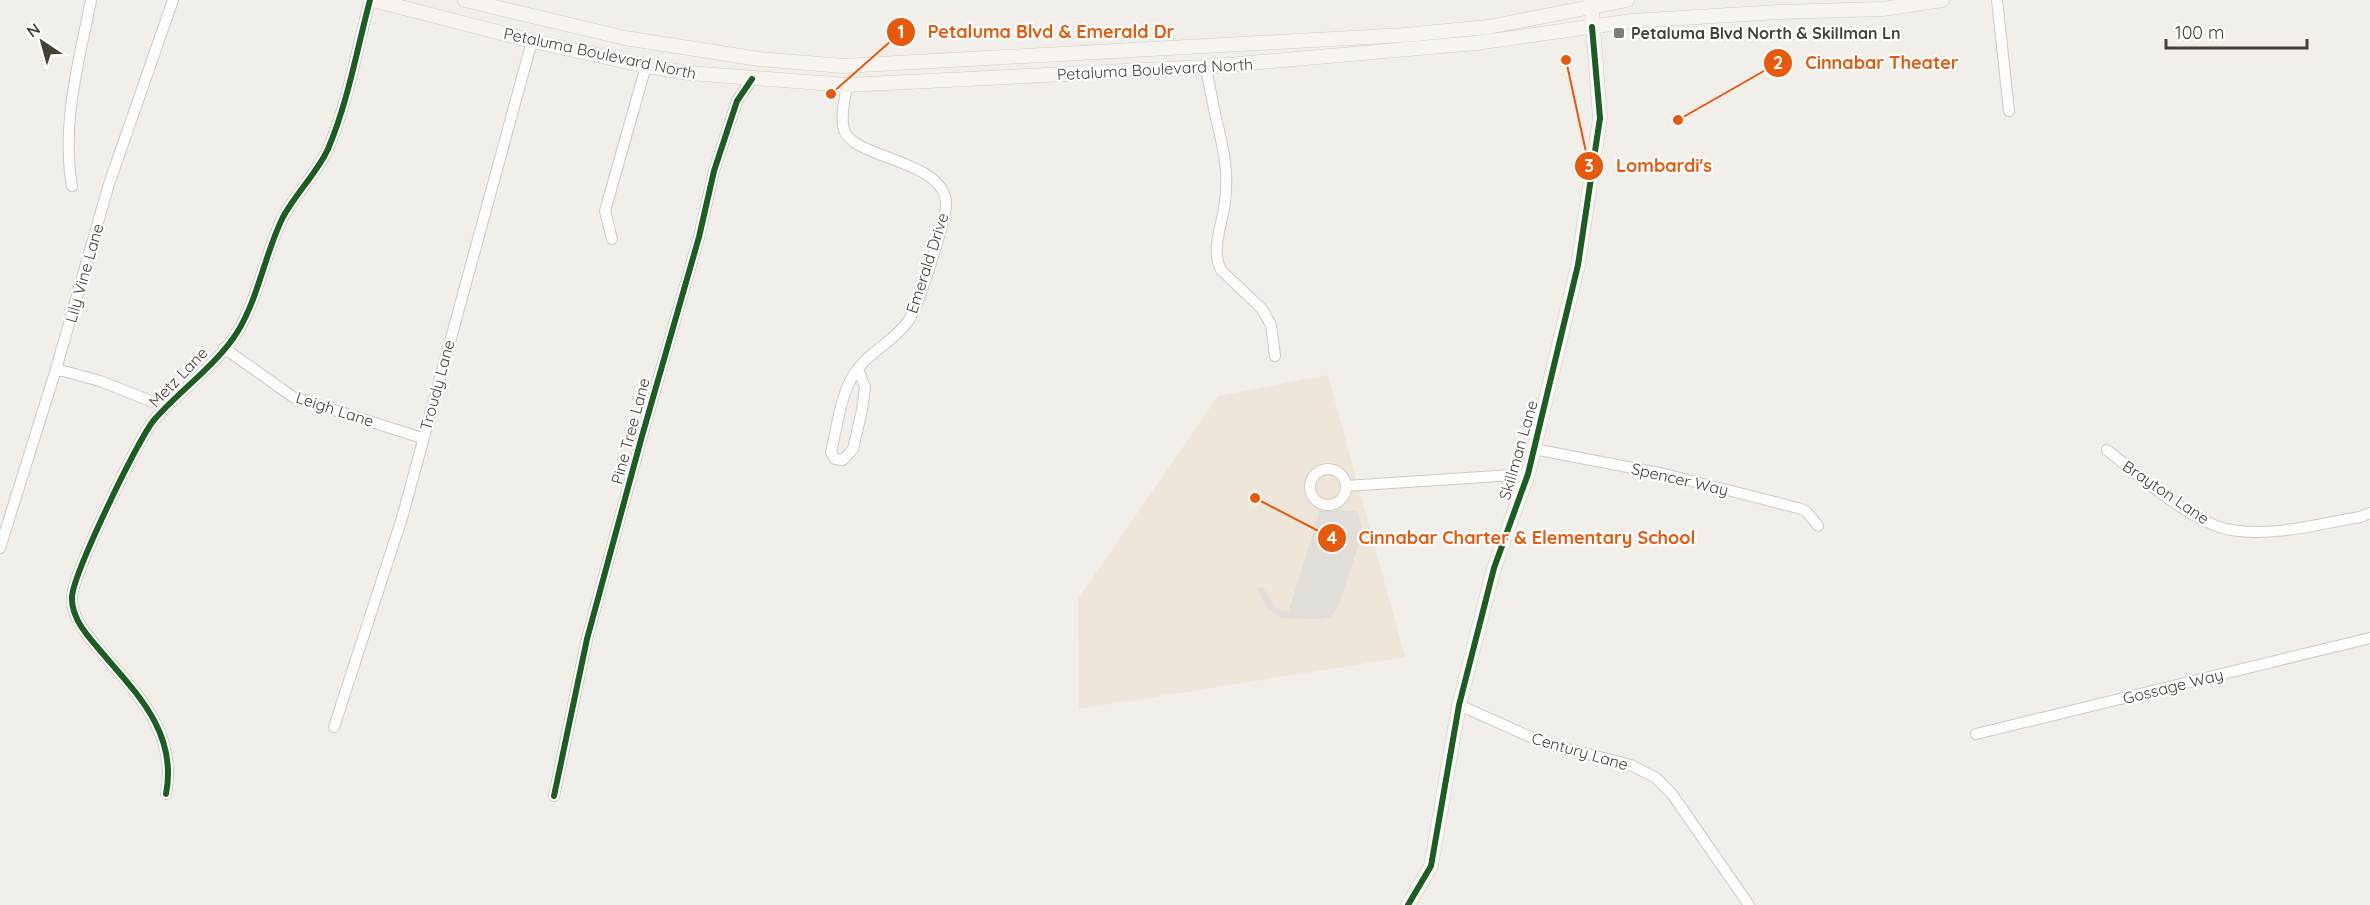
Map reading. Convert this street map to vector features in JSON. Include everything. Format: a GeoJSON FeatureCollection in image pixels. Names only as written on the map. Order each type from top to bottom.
{"type":"FeatureCollection","features":[{"type":"Feature","properties":{"kind":"main road","name":"Petaluma Boulevard North"},"geometry":{"type":"LineString","coordinates":[[371,0],[532,41],[646,66],[752,79],[847,85],[1205,68],[1476,43],[1632,21],[1779,12],[1883,9],[1942,0]]}},
{"type":"Feature","properties":{"kind":"main road","name":"Petaluma Boulevard North"},"geometry":{"type":"LineString","coordinates":[[465,0],[625,38],[759,59],[843,66],[1405,35],[1488,27],[1591,3],[1627,0]]}},
{"type":"Feature","properties":{"kind":"main road","name":"Skillman Lane"},"geometry":{"type":"LineString","coordinates":[[1408,905],[1431,866],[1459,705],[1494,568],[1528,474],[1578,265],[1600,118],[1591,3]]}},
{"type":"Feature","properties":{"kind":"street"},"geometry":{"type":"LineString","coordinates":[[72,186],[68,162],[68,133],[73,91],[91,0]]}},
{"type":"Feature","properties":{"kind":"street","name":"Lily Vine Lane"},"geometry":{"type":"LineString","coordinates":[[0,548],[56,369],[109,184],[173,0]]}},
{"type":"Feature","properties":{"kind":"street","name":"Metz Lane"},"geometry":{"type":"LineString","coordinates":[[166,794],[169,781],[168,761],[162,738],[148,708],[82,628],[72,597],[80,570],[134,454],[152,423],[238,331],[284,216],[327,150],[344,102],[371,0]]}},
{"type":"Feature","properties":{"kind":"street"},"geometry":{"type":"LineString","coordinates":[[1996,0],[2009,111]]}},
{"type":"Feature","properties":{"kind":"street","name":"Troudy Lane"},"geometry":{"type":"LineString","coordinates":[[334,727],[402,518],[532,41]]}},
{"type":"Feature","properties":{"kind":"street"},"geometry":{"type":"LineString","coordinates":[[612,239],[604,211],[646,66]]}},
{"type":"Feature","properties":{"kind":"street"},"geometry":{"type":"LineString","coordinates":[[1205,68],[1225,151],[1226,200],[1216,250],[1217,263],[1221,270],[1262,309],[1270,326],[1275,356]]}},
{"type":"Feature","properties":{"kind":"street","name":"Pine Tree Lane"},"geometry":{"type":"LineString","coordinates":[[554,796],[587,639],[699,237],[714,171],[737,101],[752,79]]}},
{"type":"Feature","properties":{"kind":"street","name":"Emerald Drive"},"geometry":{"type":"LineString","coordinates":[[847,85],[844,133],[851,140],[868,149],[927,174],[941,190],[946,202],[941,227],[910,319],[894,336],[869,355],[858,369],[845,394],[831,452],[835,459],[843,460],[853,448],[858,431],[865,387],[858,369]]}},
{"type":"Feature","properties":{"kind":"street","name":"Leigh Lane"},"geometry":{"type":"LineString","coordinates":[[224,348],[293,397],[422,438]]}},
{"type":"Feature","properties":{"kind":"street"},"geometry":{"type":"LineString","coordinates":[[56,369],[100,381],[166,407]]}},
{"type":"Feature","properties":{"kind":"street","name":"Spencer Way"},"geometry":{"type":"LineString","coordinates":[[1534,449],[1664,474],[1806,510],[1818,526]]}},
{"type":"Feature","properties":{"kind":"street","name":"Brayton Lane"},"geometry":{"type":"LineString","coordinates":[[2107,450],[2204,521],[2229,530],[2267,532],[2360,517],[2370,513]]}},
{"type":"Feature","properties":{"kind":"street"},"geometry":{"type":"LineString","coordinates":[[1346,486],[1528,474]]}},
{"type":"Feature","properties":{"kind":"street","name":"Gossage Way"},"geometry":{"type":"LineString","coordinates":[[1976,734],[2370,638]]}},
{"type":"Feature","properties":{"kind":"street","name":"Century Lane"},"geometry":{"type":"LineString","coordinates":[[1459,705],[1544,743],[1631,765],[1656,778],[1671,794],[1749,905]]}},
{"type":"Feature","properties":{"kind":"shaded area"},"geometry":{"type":"Polygon","coordinates":[[[1328,375],[1405,657],[1079,709],[1078,599],[1218,396],[1328,375]]]}},
{"type":"Feature","properties":{"kind":"shaded area"},"geometry":{"type":"Polygon","coordinates":[[[1320,510],[1357,511],[1363,531],[1339,605],[1331,617],[1281,618],[1267,608],[1257,589],[1262,586],[1275,607],[1284,611],[1289,610],[1320,510]]]}},
{"type":"Feature","properties":{"kind":"cycle path"},"geometry":{"type":"LineString","coordinates":[[166,794],[168,771],[166,751],[160,732],[139,697],[80,625],[72,604],[75,584],[107,507],[146,432],[164,409],[220,355],[245,318],[283,217],[328,149],[347,94],[370,0]]}},
{"type":"Feature","properties":{"kind":"cycle path"},"geometry":{"type":"LineString","coordinates":[[1408,905],[1431,866],[1459,705],[1494,568],[1528,474],[1578,265],[1600,118],[1592,27]]}},
{"type":"Feature","properties":{"kind":"cycle path"},"geometry":{"type":"LineString","coordinates":[[554,796],[587,639],[699,237],[714,171],[737,101],[752,79]]}},
{"type":"Feature","properties":{"kind":"place","name":"Petaluma Blvd North & Skillman Ln"},"geometry":{"type":"Point","coordinates":[1619,33]}},
{"type":"Feature","properties":{"kind":"place","name":"Lombardi's"},"geometry":{"type":"Point","coordinates":[1566,60]}},
{"type":"Feature","properties":{"kind":"place","name":"Petaluma Blvd & Emerald Dr"},"geometry":{"type":"Point","coordinates":[831,94]}},
{"type":"Feature","properties":{"kind":"place","name":"Cinnabar Theater"},"geometry":{"type":"Point","coordinates":[1678,120]}},
{"type":"Feature","properties":{"kind":"place","name":"Cinnabar Charter & Elementary School"},"geometry":{"type":"Point","coordinates":[1255,498]}}]}
